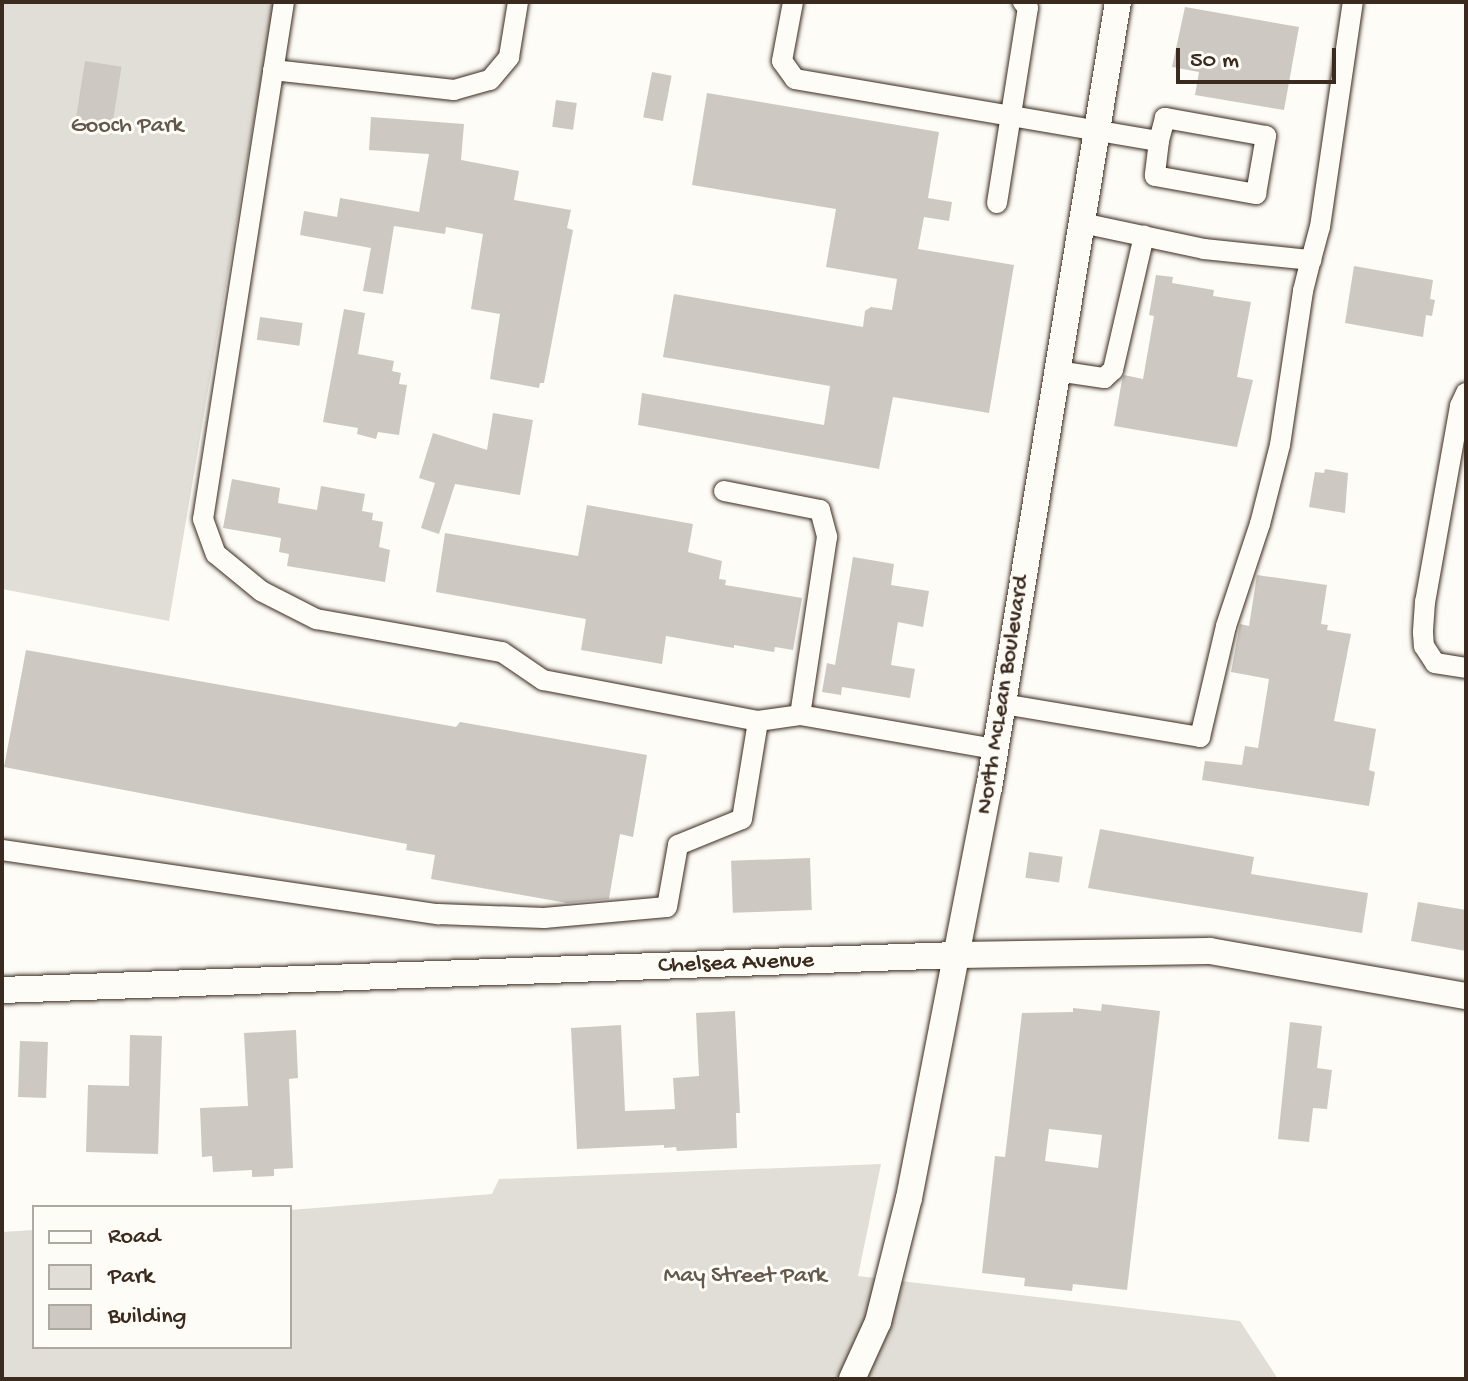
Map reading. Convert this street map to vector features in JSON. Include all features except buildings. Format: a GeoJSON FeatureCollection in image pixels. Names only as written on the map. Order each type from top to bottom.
{"type":"FeatureCollection","features":[{"type":"Feature","properties":{"kind":"main road","name":"North McLean Boulevard"},"geometry":{"type":"LineString","coordinates":[[852,1379],[878,1322],[909,1198],[956,955],[1003,704],[1118,2]]}},
{"type":"Feature","properties":{"kind":"main road","name":"Chelsea Avenue"},"geometry":{"type":"LineString","coordinates":[[2,990],[956,955],[1210,951],[1466,996]]}},
{"type":"Feature","properties":{"kind":"street"},"geometry":{"type":"LineString","coordinates":[[284,2],[203,519],[216,554],[261,591],[316,619],[502,652],[543,680],[758,721],[800,715],[995,749]]}},
{"type":"Feature","properties":{"kind":"street"},"geometry":{"type":"LineString","coordinates":[[273,70],[454,90],[490,80],[509,57],[518,2]]}},
{"type":"Feature","properties":{"kind":"street"},"geometry":{"type":"LineString","coordinates":[[793,2],[782,61],[795,79],[1159,141]]}},
{"type":"Feature","properties":{"kind":"street"},"geometry":{"type":"LineString","coordinates":[[997,203],[1028,8],[1023,2]]}},
{"type":"Feature","properties":{"kind":"street"},"geometry":{"type":"LineString","coordinates":[[1003,704],[1200,737],[1226,626],[1260,524],[1280,445],[1303,291],[1320,227],[1353,2]]}},
{"type":"Feature","properties":{"kind":"street"},"geometry":{"type":"LineString","coordinates":[[1165,118],[1266,136],[1256,194],[1155,176],[1159,141],[1165,118]]}},
{"type":"Feature","properties":{"kind":"street"},"geometry":{"type":"LineString","coordinates":[[1082,223],[1204,249],[1311,260]]}},
{"type":"Feature","properties":{"kind":"street"},"geometry":{"type":"LineString","coordinates":[[1057,371],[1104,378],[1113,370],[1144,236]]}},
{"type":"Feature","properties":{"kind":"street"},"geometry":{"type":"LineString","coordinates":[[1466,393],[1460,406],[1425,602],[1424,646],[1435,663],[1466,668]]}},
{"type":"Feature","properties":{"kind":"street"},"geometry":{"type":"LineString","coordinates":[[724,491],[820,510],[827,537],[800,715]]}},
{"type":"Feature","properties":{"kind":"street"},"geometry":{"type":"LineString","coordinates":[[2,850],[438,914],[544,918],[667,907],[678,845],[742,819],[758,721]]}},
{"type":"Feature","properties":{"kind":"green space","name":"Gooch Park"},"geometry":{"type":"Polygon","coordinates":[[[2,2],[274,2],[169,621],[2,589],[2,2]]]}},
{"type":"Feature","properties":{"kind":"green space","name":"May Street Park"},"geometry":{"type":"Polygon","coordinates":[[[881,1164],[858,1276],[1240,1321],[1278,1379],[2,1379],[2,1232],[32,1230],[32,1349],[292,1349],[292,1210],[492,1194],[499,1179],[881,1164]]]}}]}
